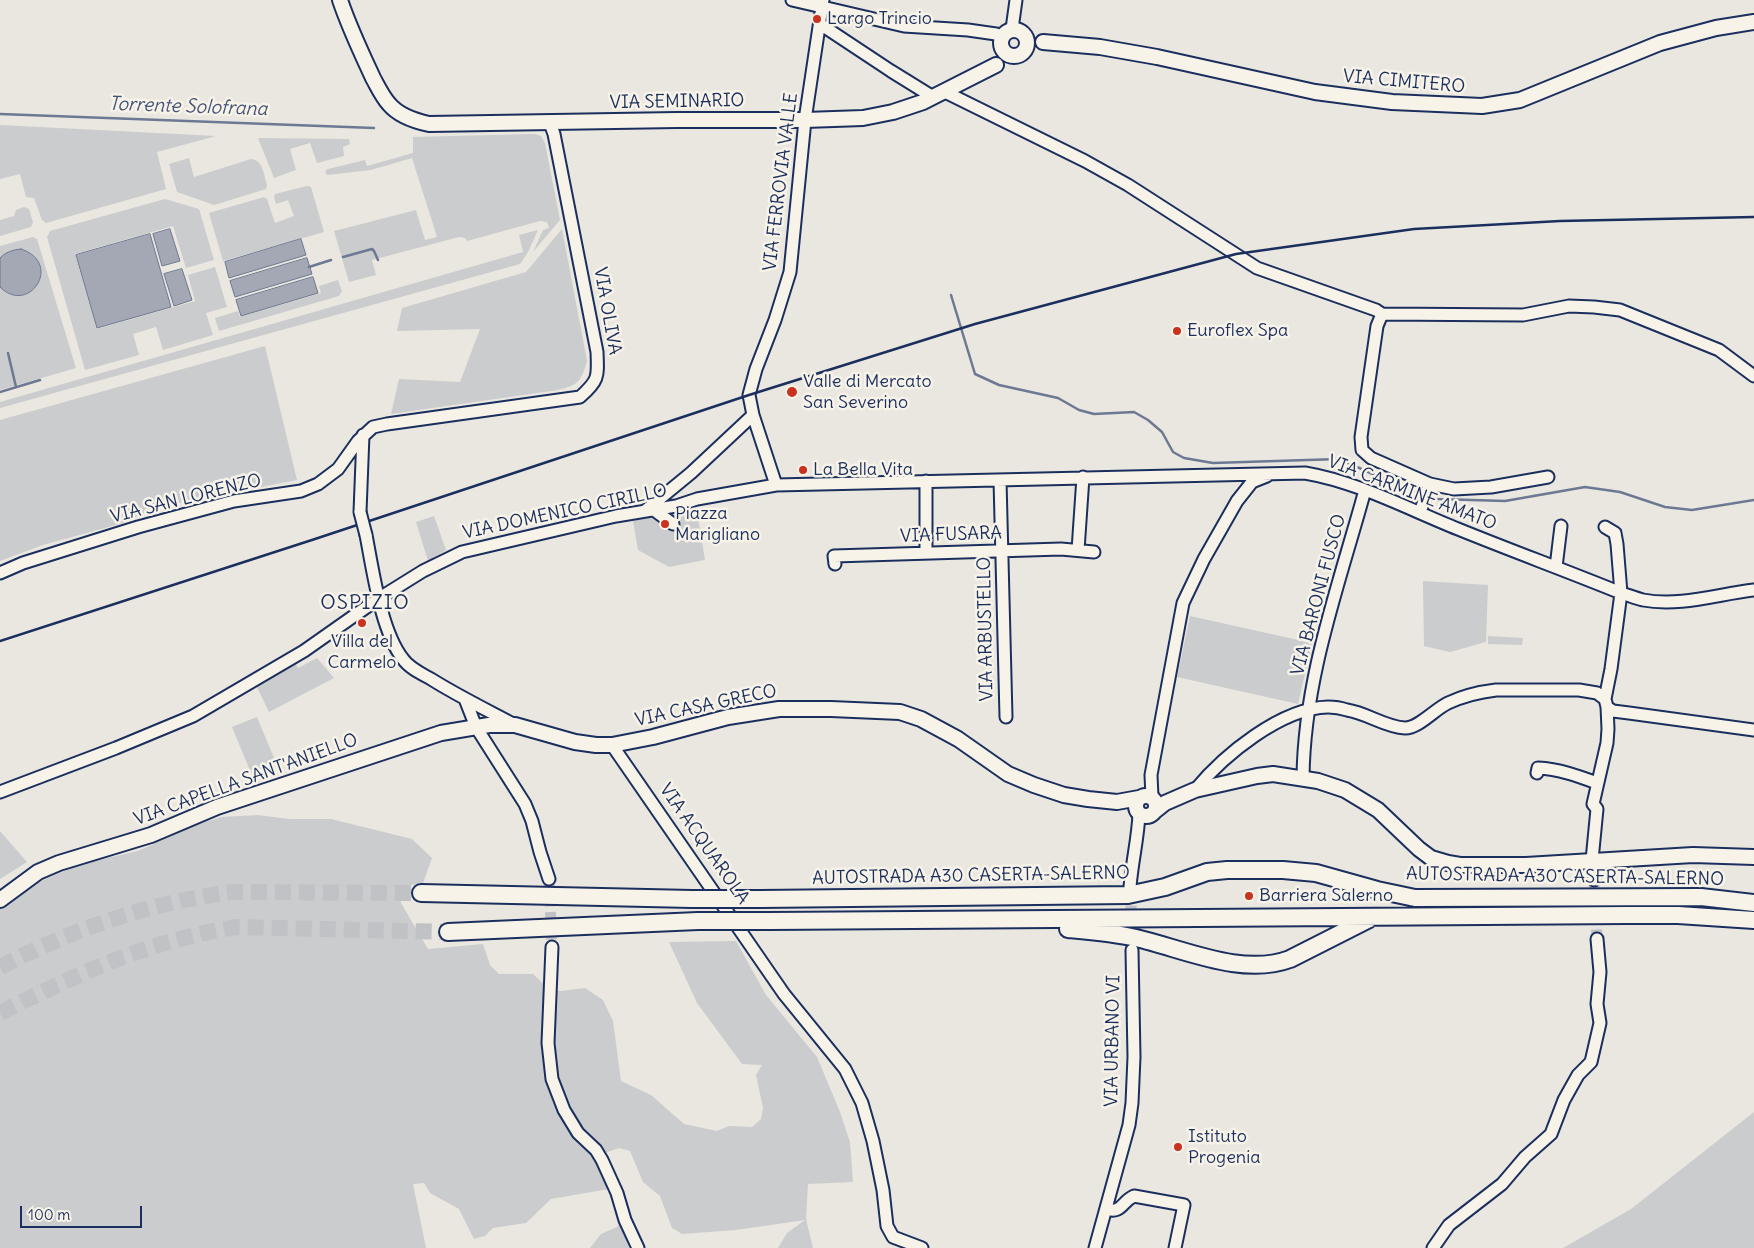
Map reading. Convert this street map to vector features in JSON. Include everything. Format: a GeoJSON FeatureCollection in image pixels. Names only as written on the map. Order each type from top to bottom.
{"type":"FeatureCollection","features":[{"type":"Feature","properties":{"kind":"highway","name":"AUTOSTRADA A30 CASERTA-SALERNO"},"geometry":{"type":"LineString","coordinates":[[421,893],[692,899],[1128,895],[1165,887],[1207,872],[1283,870],[1316,873],[1377,890],[1415,898],[1701,897],[1754,903]]}},
{"type":"Feature","properties":{"kind":"highway","name":"AUTOSTRADA A30 CASERTA-SALERNO"},"geometry":{"type":"LineString","coordinates":[[448,932],[698,921],[1678,915],[1754,920]]}},
{"type":"Feature","properties":{"kind":"highway"},"geometry":{"type":"LineString","coordinates":[[966,920],[1115,934],[1142,939],[1222,961],[1242,965],[1261,965],[1277,964],[1290,959],[1373,917]]}},
{"type":"Feature","properties":{"kind":"main road"},"geometry":{"type":"LineString","coordinates":[[340,0],[348,22],[382,94],[389,105],[402,115],[415,121],[429,124],[550,123]]}},
{"type":"Feature","properties":{"kind":"main road","name":"VIA CIMITERO"},"geometry":{"type":"LineString","coordinates":[[805,120],[863,118],[893,112],[923,102],[996,65],[1022,47],[1043,42],[1100,47],[1158,57],[1315,92],[1392,102],[1482,106],[1520,100],[1660,43],[1716,28],[1754,22]]}},
{"type":"Feature","properties":{"kind":"main road"},"geometry":{"type":"LineString","coordinates":[[996,65],[1005,38],[1020,31],[1022,47],[1007,54],[1005,38]]}},
{"type":"Feature","properties":{"kind":"main road","name":"VIA SEMINARIO"},"geometry":{"type":"LineString","coordinates":[[550,123],[677,120],[805,120]]}},
{"type":"Feature","properties":{"kind":"main road","name":"VIA CASA GRECO"},"geometry":{"type":"LineString","coordinates":[[612,744],[653,737],[728,717],[779,708],[900,712],[921,719],[958,739],[1008,774],[1034,786],[1064,795],[1148,805],[1195,790],[1258,776],[1273,774],[1318,781],[1345,790],[1378,810],[1425,854],[1431,858],[1448,863],[1460,865],[1526,865],[1692,854],[1754,857]]}},
{"type":"Feature","properties":{"kind":"main road","name":"VIA CAPELLA SANT'ANIELLO"},"geometry":{"type":"LineString","coordinates":[[0,900],[38,872],[59,863],[151,835],[216,807],[440,734],[489,725],[515,725]]}},
{"type":"Feature","properties":{"kind":"main road"},"geometry":{"type":"LineString","coordinates":[[515,725],[575,742],[596,745],[612,744]]}},
{"type":"Feature","properties":{"kind":"street"},"geometry":{"type":"LineString","coordinates":[[792,0],[823,4],[904,26],[968,30],[996,34],[1005,38],[1016,0]]}},
{"type":"Feature","properties":{"kind":"street","name":"VIA FERROVIA VALLE"},"geometry":{"type":"LineString","coordinates":[[776,485],[753,415],[749,395],[752,380],[775,320],[790,272],[805,120],[823,4]]}},
{"type":"Feature","properties":{"kind":"street"},"geometry":{"type":"LineString","coordinates":[[820,24],[891,71],[1085,161],[1128,185],[1256,268],[1376,310],[1382,314],[1524,315],[1569,306],[1620,310],[1719,350],[1754,376]]}},
{"type":"Feature","properties":{"kind":"street","name":"VIA OLIVA"},"geometry":{"type":"LineString","coordinates":[[363,436],[373,427],[387,424],[580,397],[590,388],[598,374],[597,352],[556,143],[550,123]]}},
{"type":"Feature","properties":{"kind":"street"},"geometry":{"type":"LineString","coordinates":[[1382,314],[1378,326],[1361,437],[1362,450],[1371,458],[1429,487],[1454,489],[1492,488],[1548,477]]}},
{"type":"Feature","properties":{"kind":"street"},"geometry":{"type":"LineString","coordinates":[[673,524],[649,510],[753,415]]}},
{"type":"Feature","properties":{"kind":"street"},"geometry":{"type":"LineString","coordinates":[[363,436],[360,512],[378,599],[389,632],[403,660],[414,669],[465,699],[515,725]]}},
{"type":"Feature","properties":{"kind":"street","name":"VIA SAN LORENZO"},"geometry":{"type":"LineString","coordinates":[[0,574],[23,563],[138,527],[234,501],[301,491],[318,484],[338,469],[363,436]]}},
{"type":"Feature","properties":{"kind":"street","name":"VIA CARMINE AMATO"},"geometry":{"type":"LineString","coordinates":[[1249,478],[1273,473],[1304,473],[1327,476],[1421,508],[1556,567],[1642,600],[1671,602],[1697,600],[1754,590]]}},
{"type":"Feature","properties":{"kind":"street"},"geometry":{"type":"LineString","coordinates":[[926,553],[926,482],[1083,477],[1249,478]]}},
{"type":"Feature","properties":{"kind":"street"},"geometry":{"type":"LineString","coordinates":[[1078,550],[1083,477]]}},
{"type":"Feature","properties":{"kind":"street"},"geometry":{"type":"LineString","coordinates":[[1130,887],[1139,832],[1148,805],[1151,775],[1183,603],[1204,559],[1249,478]]}},
{"type":"Feature","properties":{"kind":"street"},"geometry":{"type":"LineString","coordinates":[[1233,479],[1238,489],[1237,501]]}},
{"type":"Feature","properties":{"kind":"street","name":"VIA ARBUSTELLO"},"geometry":{"type":"LineString","coordinates":[[1000,480],[1006,717]]}},
{"type":"Feature","properties":{"kind":"street","name":"VIA DOMENICO CIRILLO"},"geometry":{"type":"LineString","coordinates":[[0,792],[116,748],[193,716],[304,651],[378,599],[423,571],[462,552],[616,516],[776,485],[926,482]]}},
{"type":"Feature","properties":{"kind":"street"},"geometry":{"type":"LineString","coordinates":[[1421,508],[1429,487]]}},
{"type":"Feature","properties":{"kind":"street","name":"VIA BARONI FUSCO"},"geometry":{"type":"LineString","coordinates":[[1303,778],[1303,758],[1314,672],[1326,621],[1348,553],[1365,490]]}},
{"type":"Feature","properties":{"kind":"street"},"geometry":{"type":"LineString","coordinates":[[1556,567],[1561,526]]}},
{"type":"Feature","properties":{"kind":"street"},"geometry":{"type":"LineString","coordinates":[[1594,880],[1592,860],[1597,809],[1593,804],[1607,743],[1606,703],[1621,593],[1615,533],[1605,527]]}},
{"type":"Feature","properties":{"kind":"street","name":"VIA FUSARA"},"geometry":{"type":"LineString","coordinates":[[835,564],[834,556],[1002,550],[1078,550],[1094,552]]}},
{"type":"Feature","properties":{"kind":"street"},"geometry":{"type":"LineString","coordinates":[[1195,790],[1209,772],[1234,750],[1275,724],[1291,715],[1329,707],[1360,712],[1391,725],[1407,728],[1421,722],[1446,704],[1482,692],[1496,690],[1578,690],[1597,693],[1614,710],[1754,730]]}},
{"type":"Feature","properties":{"kind":"street"},"geometry":{"type":"LineString","coordinates":[[465,699],[476,727],[525,804],[532,820],[549,879]]}},
{"type":"Feature","properties":{"kind":"street","name":"VIA ACQUAROLA"},"geometry":{"type":"LineString","coordinates":[[612,744],[784,994],[845,1069],[862,1103],[873,1141],[883,1190],[887,1226],[893,1237],[922,1248]]}},
{"type":"Feature","properties":{"kind":"street"},"geometry":{"type":"LineString","coordinates":[[1537,773],[1538,768],[1549,768],[1597,783]]}},
{"type":"Feature","properties":{"kind":"street"},"geometry":{"type":"LineString","coordinates":[[1433,1248],[1449,1225],[1502,1184],[1525,1157],[1551,1134],[1564,1100],[1578,1075],[1591,1062],[1600,1023],[1597,1004],[1600,972],[1597,939]]}},
{"type":"Feature","properties":{"kind":"street"},"geometry":{"type":"LineString","coordinates":[[552,947],[548,1043],[552,1079],[564,1110],[578,1133],[596,1150],[602,1160],[638,1248]]}},
{"type":"Feature","properties":{"kind":"street","name":"VIA URBANO VI"},"geometry":{"type":"LineString","coordinates":[[1095,1248],[1129,1125],[1132,1103],[1134,1057],[1132,950]]}},
{"type":"Feature","properties":{"kind":"street"},"geometry":{"type":"LineString","coordinates":[[1106,1209],[1118,1210],[1134,1196],[1184,1204],[1176,1248]]}},
{"type":"Feature","properties":{"kind":"shaded area"},"geometry":{"type":"Polygon","coordinates":[[[0,125],[216,136],[157,152],[166,189],[46,223],[42,220],[34,198],[26,197],[20,174],[0,179],[0,125]]]}},
{"type":"Feature","properties":{"kind":"shaded area"},"geometry":{"type":"Polygon","coordinates":[[[535,134],[541,136],[545,143],[560,220],[533,252],[543,230],[549,228],[547,222],[540,221],[467,241],[465,238],[459,237],[372,260],[376,275],[349,282],[334,231],[416,210],[425,240],[437,237],[412,158],[371,170],[327,175],[325,171],[365,160],[367,166],[413,153],[413,137],[535,134]]]}},
{"type":"Feature","properties":{"kind":"shaded area"},"geometry":{"type":"Polygon","coordinates":[[[258,138],[349,139],[350,144],[343,147],[344,156],[317,163],[310,143],[290,149],[296,170],[274,178],[258,138]]]}},
{"type":"Feature","properties":{"kind":"shaded area"},"geometry":{"type":"Polygon","coordinates":[[[189,158],[194,177],[251,159],[255,160],[261,165],[267,185],[266,189],[214,205],[177,192],[169,164],[189,158]]]}},
{"type":"Feature","properties":{"kind":"shaded area"},"geometry":{"type":"Polygon","coordinates":[[[307,186],[311,187],[324,232],[223,261],[209,213],[264,197],[267,199],[275,223],[294,216],[288,200],[276,204],[275,194],[307,186]]]}},
{"type":"Feature","properties":{"kind":"shaded area"},"geometry":{"type":"Polygon","coordinates":[[[165,199],[199,209],[214,260],[186,268],[173,226],[75,254],[97,329],[195,301],[188,275],[215,267],[227,307],[206,313],[213,335],[163,350],[156,327],[133,334],[139,355],[85,370],[47,237],[50,231],[165,199]]]}},
{"type":"Feature","properties":{"kind":"shaded area"},"geometry":{"type":"Polygon","coordinates":[[[24,207],[29,209],[33,222],[31,227],[0,236],[0,220],[14,216],[16,210],[24,207]]]}},
{"type":"Feature","properties":{"kind":"shaded area"},"geometry":{"type":"Polygon","coordinates":[[[170,229],[180,261],[162,266],[153,234],[170,229]]]}},
{"type":"Feature","properties":{"kind":"shaded area"},"geometry":{"type":"Polygon","coordinates":[[[562,229],[587,361],[578,382],[558,390],[391,414],[399,379],[460,382],[480,329],[397,331],[402,308],[526,272],[562,229]]]}},
{"type":"Feature","properties":{"kind":"shaded area"},"geometry":{"type":"Polygon","coordinates":[[[538,230],[520,264],[0,408],[0,402],[523,252],[519,235],[538,230]]]}},
{"type":"Feature","properties":{"kind":"shaded area"},"geometry":{"type":"Polygon","coordinates":[[[150,234],[171,307],[97,328],[76,255],[150,234]]]}},
{"type":"Feature","properties":{"kind":"shaded area"},"geometry":{"type":"Polygon","coordinates":[[[33,237],[37,239],[76,368],[0,390],[0,246],[33,237]]]}},
{"type":"Feature","properties":{"kind":"shaded area"},"geometry":{"type":"Polygon","coordinates":[[[301,239],[306,255],[229,278],[225,262],[301,239]]]}},
{"type":"Feature","properties":{"kind":"shaded area"},"geometry":{"type":"Polygon","coordinates":[[[21,249],[34,256],[40,265],[41,275],[38,284],[31,291],[22,295],[11,294],[0,287],[0,258],[9,252],[21,249]]]}},
{"type":"Feature","properties":{"kind":"shaded area"},"geometry":{"type":"Polygon","coordinates":[[[307,258],[312,274],[235,297],[230,281],[307,258]]]}},
{"type":"Feature","properties":{"kind":"shaded area"},"geometry":{"type":"Polygon","coordinates":[[[182,269],[192,300],[174,306],[164,274],[182,269]]]}},
{"type":"Feature","properties":{"kind":"shaded area"},"geometry":{"type":"Polygon","coordinates":[[[313,277],[318,293],[241,316],[236,300],[313,277]]]}},
{"type":"Feature","properties":{"kind":"shaded area"},"geometry":{"type":"Polygon","coordinates":[[[338,280],[342,291],[339,296],[219,331],[215,318],[238,311],[240,317],[321,293],[319,286],[338,280]]]}},
{"type":"Feature","properties":{"kind":"shaded area"},"geometry":{"type":"Polygon","coordinates":[[[265,346],[297,480],[179,503],[146,512],[123,523],[43,545],[0,561],[0,420],[265,346]]]}},
{"type":"Feature","properties":{"kind":"shaded area"},"geometry":{"type":"Polygon","coordinates":[[[696,506],[705,560],[669,567],[638,550],[633,521],[696,506]]]}},
{"type":"Feature","properties":{"kind":"shaded area"},"geometry":{"type":"Polygon","coordinates":[[[434,516],[446,550],[428,561],[416,522],[434,516]]]}},
{"type":"Feature","properties":{"kind":"shaded area"},"geometry":{"type":"Polygon","coordinates":[[[1423,581],[1488,585],[1486,642],[1450,652],[1424,646],[1423,581]]]}},
{"type":"Feature","properties":{"kind":"shaded area"},"geometry":{"type":"Polygon","coordinates":[[[1190,616],[1312,643],[1298,704],[1177,677],[1190,616]]]}},
{"type":"Feature","properties":{"kind":"shaded area"},"geometry":{"type":"Polygon","coordinates":[[[1488,636],[1523,638],[1522,645],[1488,644],[1488,636]]]}},
{"type":"Feature","properties":{"kind":"shaded area"},"geometry":{"type":"Polygon","coordinates":[[[317,658],[334,678],[269,712],[256,685],[294,661],[298,668],[317,658]]]}},
{"type":"Feature","properties":{"kind":"shaded area"},"geometry":{"type":"Polygon","coordinates":[[[257,717],[276,763],[251,773],[232,727],[257,717]]]}},
{"type":"Feature","properties":{"kind":"shaded area"},"geometry":{"type":"Polygon","coordinates":[[[258,815],[289,819],[331,819],[412,839],[432,858],[423,883],[399,887],[401,903],[428,949],[483,944],[490,965],[499,974],[533,974],[549,989],[561,991],[585,988],[603,1000],[613,1021],[621,1081],[651,1095],[684,1124],[717,1131],[729,1126],[752,1127],[761,1119],[763,1108],[756,1075],[762,1065],[742,1064],[697,1003],[669,942],[736,941],[766,995],[817,1057],[840,1112],[850,1142],[853,1182],[808,1184],[806,1219],[813,1248],[778,1248],[787,1233],[805,1220],[736,1230],[682,1234],[672,1228],[660,1196],[643,1182],[630,1151],[619,1148],[599,1155],[609,1189],[551,1199],[526,1223],[493,1228],[485,1236],[474,1239],[459,1209],[430,1193],[424,1183],[413,1184],[426,1248],[0,1248],[0,907],[18,891],[81,864],[138,851],[196,825],[221,817],[258,815]]]}},
{"type":"Feature","properties":{"kind":"shaded area"},"geometry":{"type":"Polygon","coordinates":[[[0,831],[27,862],[0,879],[0,831]]]}},
{"type":"Feature","properties":{"kind":"shaded area"},"geometry":{"type":"Polygon","coordinates":[[[1754,1112],[1754,1248],[1563,1248],[1631,1209],[1754,1112]]]}},
{"type":"Feature","properties":{"kind":"shaded area"},"geometry":{"type":"Polygon","coordinates":[[[620,1223],[629,1248],[590,1248],[601,1234],[617,1227],[620,1223]]]}},
{"type":"Feature","properties":{"kind":"waterway","name":"Torrente Solofrana"},"geometry":{"type":"LineString","coordinates":[[0,114],[374,128]]}},
{"type":"Feature","properties":{"kind":"waterway"},"geometry":{"type":"LineString","coordinates":[[343,257],[372,249],[378,260]]}},
{"type":"Feature","properties":{"kind":"waterway"},"geometry":{"type":"LineString","coordinates":[[309,267],[331,260]]}},
{"type":"Feature","properties":{"kind":"waterway","name":"Torrente Solofrana"},"geometry":{"type":"LineString","coordinates":[[951,295],[975,374],[999,385],[1058,398],[1079,410],[1094,414],[1134,412],[1148,420],[1162,432],[1173,452],[1184,458],[1213,463],[1339,459],[1423,494]]}},
{"type":"Feature","properties":{"kind":"waterway"},"geometry":{"type":"LineString","coordinates":[[8,353],[16,387]]}},
{"type":"Feature","properties":{"kind":"waterway"},"geometry":{"type":"LineString","coordinates":[[0,392],[40,380]]}},
{"type":"Feature","properties":{"kind":"waterway","name":"Torrente Solofrana"},"geometry":{"type":"LineString","coordinates":[[1429,496],[1438,499],[1505,501],[1585,487],[1620,492],[1665,507],[1692,510],[1754,500]]}},
{"type":"Feature","properties":{"kind":"tunnel"},"geometry":{"type":"LineString","coordinates":[[549,879],[552,947]]}},
{"type":"Feature","properties":{"kind":"tunnel"},"geometry":{"type":"LineString","coordinates":[[1594,880],[1597,939]]}},
{"type":"Feature","properties":{"kind":"tunnel"},"geometry":{"type":"LineString","coordinates":[[1131,889],[1131,943]]}},
{"type":"Feature","properties":{"kind":"tunnel"},"geometry":{"type":"LineString","coordinates":[[0,967],[84,929],[143,910],[203,897],[233,892],[421,893]]}},
{"type":"Feature","properties":{"kind":"tunnel"},"geometry":{"type":"LineString","coordinates":[[0,1013],[99,966],[166,943],[213,931],[237,927],[448,932]]}},
{"type":"Feature","properties":{"kind":"railway"},"geometry":{"type":"LineString","coordinates":[[0,641],[749,395],[975,324],[1236,254],[1414,229],[1560,221],[1754,217]]}},
{"type":"Feature","properties":{"kind":"place","name":"Largo Trincio"},"geometry":{"type":"Point","coordinates":[817,19]}},
{"type":"Feature","properties":{"kind":"place","name":"Euroflex Spa"},"geometry":{"type":"Point","coordinates":[1177,331]}},
{"type":"Feature","properties":{"kind":"place","name":"Valle di Mercato San Severino"},"geometry":{"type":"Point","coordinates":[792,392]}},
{"type":"Feature","properties":{"kind":"place","name":"La Bella Vita"},"geometry":{"type":"Point","coordinates":[803,470]}},
{"type":"Feature","properties":{"kind":"place","name":"Piazza Marigliano"},"geometry":{"type":"Point","coordinates":[665,524]}},
{"type":"Feature","properties":{"kind":"place","name":"Villa del Carmelo"},"geometry":{"type":"Point","coordinates":[362,623]}},
{"type":"Feature","properties":{"kind":"place","name":"Barriera Salerno"},"geometry":{"type":"Point","coordinates":[1249,896]}},
{"type":"Feature","properties":{"kind":"place","name":"Istituto Progenia"},"geometry":{"type":"Point","coordinates":[1178,1147]}},
{"type":"Feature","properties":{"kind":"district","name":"OSPIZIO"},"geometry":{"type":"Point","coordinates":[365,603]}}]}
